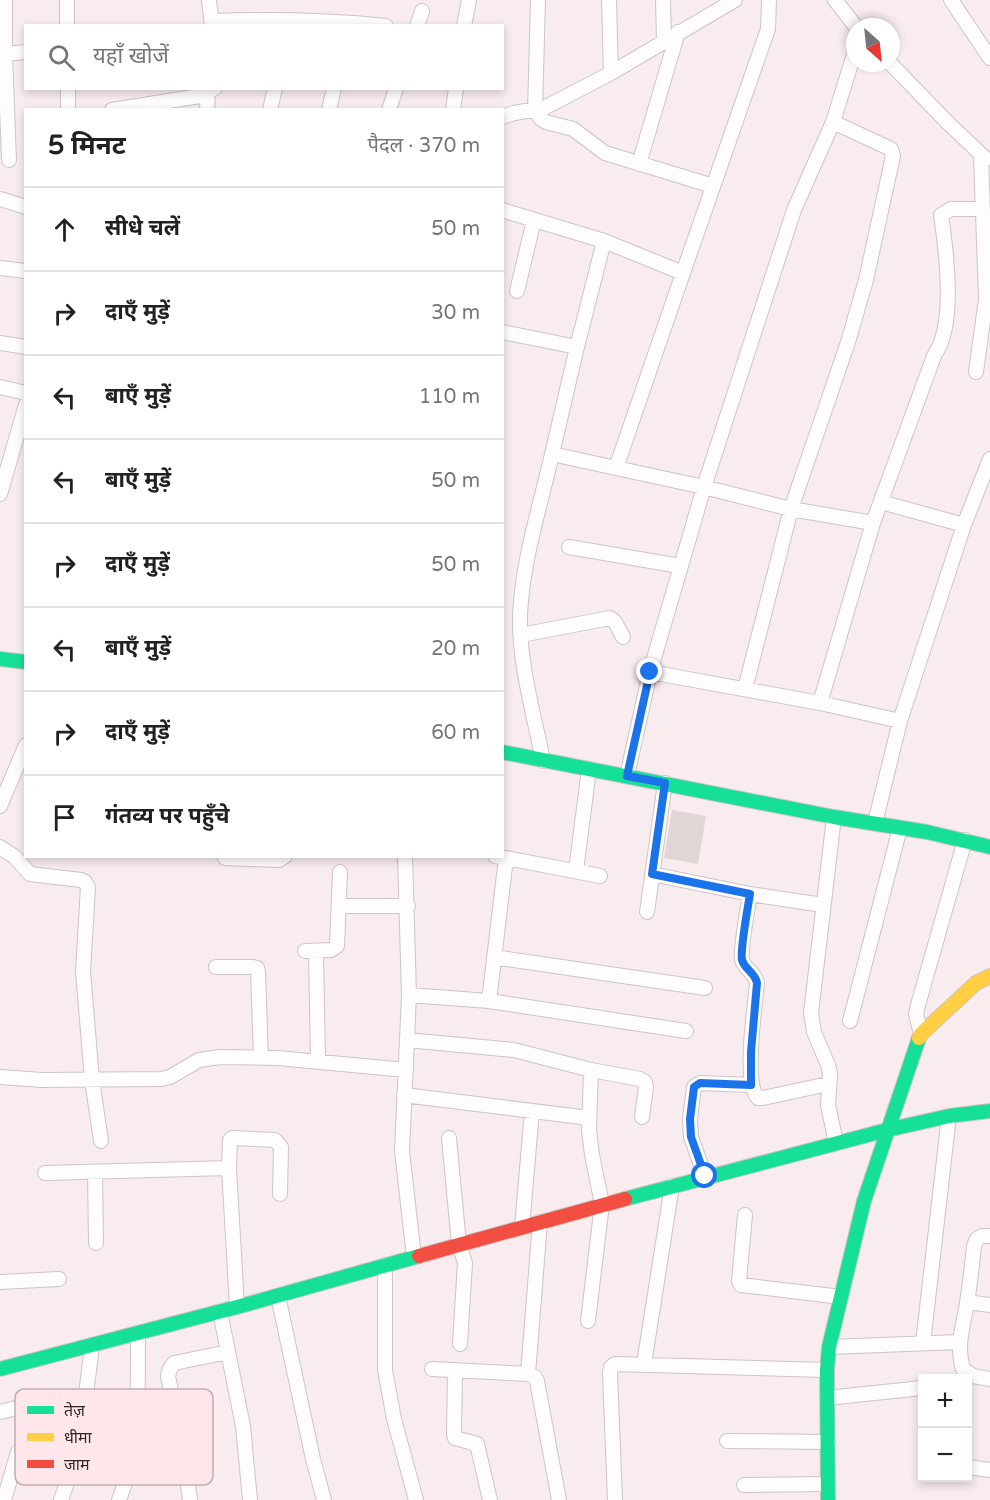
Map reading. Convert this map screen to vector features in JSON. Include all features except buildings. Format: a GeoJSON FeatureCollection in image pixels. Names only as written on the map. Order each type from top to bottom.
{"type":"FeatureCollection","features":[{"type":"Feature","properties":{"kind":"street"},"geometry":{"type":"LineString","coordinates":[[5,0],[4,123],[9,160]]}},
{"type":"Feature","properties":{"kind":"street"},"geometry":{"type":"LineString","coordinates":[[66,0],[67,24]]}},
{"type":"Feature","properties":{"kind":"street"},"geometry":{"type":"LineString","coordinates":[[209,0],[212,23],[259,19],[289,23],[347,24]]}},
{"type":"Feature","properties":{"kind":"street"},"geometry":{"type":"LineString","coordinates":[[464,24],[469,0]]}},
{"type":"Feature","properties":{"kind":"street"},"geometry":{"type":"LineString","coordinates":[[538,0],[535,111],[540,118],[546,122],[573,129],[604,153],[713,186]]}},
{"type":"Feature","properties":{"kind":"street"},"geometry":{"type":"LineString","coordinates":[[609,0],[611,73]]}},
{"type":"Feature","properties":{"kind":"street"},"geometry":{"type":"LineString","coordinates":[[663,0],[663,40]]}},
{"type":"Feature","properties":{"kind":"street"},"geometry":{"type":"LineString","coordinates":[[504,116],[544,108],[611,73],[663,40],[735,0]]}},
{"type":"Feature","properties":{"kind":"street"},"geometry":{"type":"LineString","coordinates":[[616,468],[768,29],[769,0]]}},
{"type":"Feature","properties":{"kind":"street"},"geometry":{"type":"LineString","coordinates":[[835,0],[849,18]]}},
{"type":"Feature","properties":{"kind":"street"},"geometry":{"type":"LineString","coordinates":[[951,0],[990,58]]}},
{"type":"Feature","properties":{"kind":"street"},"geometry":{"type":"LineString","coordinates":[[418,24],[422,11]]}},
{"type":"Feature","properties":{"kind":"street"},"geometry":{"type":"LineString","coordinates":[[639,164],[678,32]]}},
{"type":"Feature","properties":{"kind":"street"},"geometry":{"type":"LineString","coordinates":[[4,54],[24,52]]}},
{"type":"Feature","properties":{"kind":"street"},"geometry":{"type":"LineString","coordinates":[[627,776],[650,672],[704,486],[794,210],[833,122],[848,72]]}},
{"type":"Feature","properties":{"kind":"street"},"geometry":{"type":"LineString","coordinates":[[899,72],[985,158],[983,209],[986,299],[976,372]]}},
{"type":"Feature","properties":{"kind":"street"},"geometry":{"type":"LineString","coordinates":[[68,90],[68,108]]}},
{"type":"Feature","properties":{"kind":"street"},"geometry":{"type":"LineString","coordinates":[[270,108],[274,90]]}},
{"type":"Feature","properties":{"kind":"street"},"geometry":{"type":"LineString","coordinates":[[329,108],[334,90]]}},
{"type":"Feature","properties":{"kind":"street"},"geometry":{"type":"LineString","coordinates":[[390,108],[395,90]]}},
{"type":"Feature","properties":{"kind":"street"},"geometry":{"type":"LineString","coordinates":[[453,108],[456,90]]}},
{"type":"Feature","properties":{"kind":"street"},"geometry":{"type":"LineString","coordinates":[[123,108],[212,91],[208,108]]}},
{"type":"Feature","properties":{"kind":"street"},"geometry":{"type":"LineString","coordinates":[[745,689],[791,509],[848,342],[866,280],[893,156],[891,149],[833,122]]}},
{"type":"Feature","properties":{"kind":"street"},"geometry":{"type":"LineString","coordinates":[[0,199],[24,206]]}},
{"type":"Feature","properties":{"kind":"street"},"geometry":{"type":"LineString","coordinates":[[820,703],[880,502],[942,339],[948,303],[945,237],[941,215],[951,208],[983,209]]}},
{"type":"Feature","properties":{"kind":"street"},"geometry":{"type":"LineString","coordinates":[[504,211],[604,241],[683,273]]}},
{"type":"Feature","properties":{"kind":"street"},"geometry":{"type":"LineString","coordinates":[[517,291],[534,220]]}},
{"type":"Feature","properties":{"kind":"street"},"geometry":{"type":"LineString","coordinates":[[543,761],[523,659],[520,616],[525,575],[552,454],[604,241]]}},
{"type":"Feature","properties":{"kind":"street"},"geometry":{"type":"LineString","coordinates":[[0,268],[24,271]]}},
{"type":"Feature","properties":{"kind":"street"},"geometry":{"type":"LineString","coordinates":[[504,332],[577,347]]}},
{"type":"Feature","properties":{"kind":"street"},"geometry":{"type":"LineString","coordinates":[[0,343],[24,348]]}},
{"type":"Feature","properties":{"kind":"street"},"geometry":{"type":"LineString","coordinates":[[0,387],[24,393]]}},
{"type":"Feature","properties":{"kind":"street"},"geometry":{"type":"LineString","coordinates":[[0,494],[24,413]]}},
{"type":"Feature","properties":{"kind":"street"},"geometry":{"type":"LineString","coordinates":[[552,454],[704,486],[791,509],[873,523]]}},
{"type":"Feature","properties":{"kind":"street"},"geometry":{"type":"LineString","coordinates":[[875,823],[900,721],[963,525],[990,459]]}},
{"type":"Feature","properties":{"kind":"street"},"geometry":{"type":"LineString","coordinates":[[880,502],[963,525]]}},
{"type":"Feature","properties":{"kind":"street"},"geometry":{"type":"LineString","coordinates":[[569,547],[680,566]]}},
{"type":"Feature","properties":{"kind":"street"},"geometry":{"type":"LineString","coordinates":[[521,635],[610,618],[615,622],[622,637]]}},
{"type":"Feature","properties":{"kind":"street"},"geometry":{"type":"LineString","coordinates":[[0,659],[24,662]]}},
{"type":"Feature","properties":{"kind":"street"},"geometry":{"type":"LineString","coordinates":[[650,672],[820,703],[900,721]]}},
{"type":"Feature","properties":{"kind":"street"},"geometry":{"type":"LineString","coordinates":[[0,806],[24,750]]}},
{"type":"Feature","properties":{"kind":"street"},"geometry":{"type":"LineString","coordinates":[[504,753],[990,846]]}},
{"type":"Feature","properties":{"kind":"street"},"geometry":{"type":"LineString","coordinates":[[576,871],[589,769]]}},
{"type":"Feature","properties":{"kind":"street"},"geometry":{"type":"LineString","coordinates":[[648,912],[665,783]]}},
{"type":"Feature","properties":{"kind":"street"},"geometry":{"type":"LineString","coordinates":[[834,817],[811,1013],[814,1032],[830,1074],[828,1105],[836,1143]]}},
{"type":"Feature","properties":{"kind":"street"},"geometry":{"type":"LineString","coordinates":[[850,1021],[900,828]]}},
{"type":"Feature","properties":{"kind":"street"},"geometry":{"type":"LineString","coordinates":[[921,1034],[916,1014],[918,1005],[965,840]]}},
{"type":"Feature","properties":{"kind":"street"},"geometry":{"type":"LineString","coordinates":[[0,847],[15,856],[30,874],[81,880],[88,887],[83,971],[92,1080],[100,1141]]}},
{"type":"Feature","properties":{"kind":"street"},"geometry":{"type":"LineString","coordinates":[[225,858],[279,861],[283,858]]}},
{"type":"Feature","properties":{"kind":"street"},"geometry":{"type":"LineString","coordinates":[[405,858],[409,995],[403,1168],[414,1257]]}},
{"type":"Feature","properties":{"kind":"street"},"geometry":{"type":"LineString","coordinates":[[489,1001],[501,858]]}},
{"type":"Feature","properties":{"kind":"street"},"geometry":{"type":"LineString","coordinates":[[504,858],[600,876]]}},
{"type":"Feature","properties":{"kind":"street"},"geometry":{"type":"LineString","coordinates":[[318,1061],[310,951],[331,950],[337,946],[340,872]]}},
{"type":"Feature","properties":{"kind":"street"},"geometry":{"type":"LineString","coordinates":[[652,874],[750,894],[823,905]]}},
{"type":"Feature","properties":{"kind":"street"},"geometry":{"type":"LineString","coordinates":[[750,894],[742,957],[745,967],[753,973],[757,983],[751,1052],[751,1085],[754,1094],[758,1098],[763,1098],[828,1084]]}},
{"type":"Feature","properties":{"kind":"street"},"geometry":{"type":"LineString","coordinates":[[339,906],[408,906]]}},
{"type":"Feature","properties":{"kind":"street"},"geometry":{"type":"LineString","coordinates":[[494,957],[705,988]]}},
{"type":"Feature","properties":{"kind":"street"},"geometry":{"type":"LineString","coordinates":[[216,967],[257,968],[261,1058]]}},
{"type":"Feature","properties":{"kind":"street"},"geometry":{"type":"LineString","coordinates":[[828,1500],[827,1370],[829,1347],[864,1201],[921,1034],[976,983],[990,976]]}},
{"type":"Feature","properties":{"kind":"street"},"geometry":{"type":"LineString","coordinates":[[409,995],[489,1001],[686,1031]]}},
{"type":"Feature","properties":{"kind":"street"},"geometry":{"type":"LineString","coordinates":[[407,1040],[514,1050],[591,1070],[643,1080],[646,1086],[642,1117]]}},
{"type":"Feature","properties":{"kind":"street"},"geometry":{"type":"LineString","coordinates":[[0,1077],[21,1080],[160,1079],[170,1077],[189,1065],[210,1058],[318,1061],[406,1070]]}},
{"type":"Feature","properties":{"kind":"street"},"geometry":{"type":"LineString","coordinates":[[588,1321],[602,1204],[592,1155],[589,1118],[591,1070]]}},
{"type":"Feature","properties":{"kind":"street"},"geometry":{"type":"LineString","coordinates":[[705,1176],[691,1137],[690,1119],[694,1087],[700,1083],[751,1085]]}},
{"type":"Feature","properties":{"kind":"street"},"geometry":{"type":"LineString","coordinates":[[404,1095],[589,1118]]}},
{"type":"Feature","properties":{"kind":"street"},"geometry":{"type":"LineString","coordinates":[[522,1227],[532,1111]]}},
{"type":"Feature","properties":{"kind":"street"},"geometry":{"type":"LineString","coordinates":[[0,1370],[220,1312],[705,1176],[887,1130],[949,1116],[990,1111]]}},
{"type":"Feature","properties":{"kind":"street"},"geometry":{"type":"LineString","coordinates":[[922,1343],[949,1116]]}},
{"type":"Feature","properties":{"kind":"street"},"geometry":{"type":"LineString","coordinates":[[237,1307],[229,1168],[232,1138],[275,1140],[280,1147],[280,1194]]}},
{"type":"Feature","properties":{"kind":"street"},"geometry":{"type":"LineString","coordinates":[[448,1138],[459,1244],[465,1263],[460,1344]]}},
{"type":"Feature","properties":{"kind":"street"},"geometry":{"type":"LineString","coordinates":[[45,1173],[229,1168]]}},
{"type":"Feature","properties":{"kind":"street"},"geometry":{"type":"LineString","coordinates":[[95,1172],[96,1244]]}},
{"type":"Feature","properties":{"kind":"street"},"geometry":{"type":"LineString","coordinates":[[644,1364],[672,1186]]}},
{"type":"Feature","properties":{"kind":"street"},"geometry":{"type":"LineString","coordinates":[[745,1215],[739,1281],[741,1285],[841,1297]]}},
{"type":"Feature","properties":{"kind":"street"},"geometry":{"type":"LineString","coordinates":[[528,1374],[540,1222]]}},
{"type":"Feature","properties":{"kind":"street"},"geometry":{"type":"LineString","coordinates":[[990,1236],[977,1239],[974,1246],[959,1342],[959,1359],[963,1369],[973,1376],[990,1379]]}},
{"type":"Feature","properties":{"kind":"street"},"geometry":{"type":"LineString","coordinates":[[385,1265],[385,1370],[394,1419],[416,1500]]}},
{"type":"Feature","properties":{"kind":"street"},"geometry":{"type":"LineString","coordinates":[[0,1282],[59,1279]]}},
{"type":"Feature","properties":{"kind":"street"},"geometry":{"type":"LineString","coordinates":[[278,1296],[324,1500]]}},
{"type":"Feature","properties":{"kind":"street"},"geometry":{"type":"LineString","coordinates":[[967,1302],[990,1305]]}},
{"type":"Feature","properties":{"kind":"street"},"geometry":{"type":"LineString","coordinates":[[220,1312],[243,1426],[250,1500]]}},
{"type":"Feature","properties":{"kind":"street"},"geometry":{"type":"LineString","coordinates":[[137,1389],[138,1333]]}},
{"type":"Feature","properties":{"kind":"street"},"geometry":{"type":"LineString","coordinates":[[829,1347],[959,1342]]}},
{"type":"Feature","properties":{"kind":"street"},"geometry":{"type":"LineString","coordinates":[[87,1389],[92,1345]]}},
{"type":"Feature","properties":{"kind":"street"},"geometry":{"type":"LineString","coordinates":[[170,1389],[168,1376],[174,1363],[228,1352]]}},
{"type":"Feature","properties":{"kind":"street"},"geometry":{"type":"LineString","coordinates":[[615,1500],[610,1373],[611,1367],[615,1364],[827,1370]]}},
{"type":"Feature","properties":{"kind":"street"},"geometry":{"type":"LineString","coordinates":[[432,1369],[528,1374],[535,1377],[559,1500]]}},
{"type":"Feature","properties":{"kind":"street"},"geometry":{"type":"LineString","coordinates":[[455,1370],[455,1438],[473,1442],[479,1448],[490,1500]]}},
{"type":"Feature","properties":{"kind":"street"},"geometry":{"type":"LineString","coordinates":[[827,1398],[918,1388]]}},
{"type":"Feature","properties":{"kind":"street"},"geometry":{"type":"LineString","coordinates":[[0,1412],[15,1408]]}},
{"type":"Feature","properties":{"kind":"street"},"geometry":{"type":"LineString","coordinates":[[727,1441],[828,1442]]}},
{"type":"Feature","properties":{"kind":"street"},"geometry":{"type":"LineString","coordinates":[[4,1500],[15,1462]]}},
{"type":"Feature","properties":{"kind":"street"},"geometry":{"type":"LineString","coordinates":[[972,1468],[990,1470]]}},
{"type":"Feature","properties":{"kind":"street"},"geometry":{"type":"LineString","coordinates":[[744,1485],[828,1484]]}},
{"type":"Feature","properties":{"kind":"street"},"geometry":{"type":"LineString","coordinates":[[61,1500],[66,1485]]}},
{"type":"Feature","properties":{"kind":"street"},"geometry":{"type":"LineString","coordinates":[[119,1500],[124,1485]]}},
{"type":"Feature","properties":{"kind":"traffic: fast"},"geometry":{"type":"LineString","coordinates":[[0,659],[24,662]]}},
{"type":"Feature","properties":{"kind":"traffic: fast"},"geometry":{"type":"LineString","coordinates":[[504,752],[834,817],[927,832],[990,847]]}},
{"type":"Feature","properties":{"kind":"traffic: fast"},"geometry":{"type":"LineString","coordinates":[[828,1500],[827,1370],[829,1347],[864,1201],[919,1038]]}},
{"type":"Feature","properties":{"kind":"traffic: fast"},"geometry":{"type":"LineString","coordinates":[[625,1199],[887,1130],[949,1116],[990,1111]]}},
{"type":"Feature","properties":{"kind":"traffic: fast"},"geometry":{"type":"LineString","coordinates":[[0,1369],[237,1307],[419,1256]]}},
{"type":"Feature","properties":{"kind":"traffic: slow"},"geometry":{"type":"LineString","coordinates":[[919,1038],[976,983],[990,976]]}},
{"type":"Feature","properties":{"kind":"traffic: jam"},"geometry":{"type":"LineString","coordinates":[[419,1256],[625,1199]]}},
{"type":"Feature","properties":{"kind":"route"},"geometry":{"type":"LineString","coordinates":[[650,672],[627,776],[665,783],[652,874],[750,894],[742,962],[753,973],[757,983],[751,1052],[751,1085],[700,1083],[694,1087],[690,1119],[691,1137],[705,1176]]}}]}
